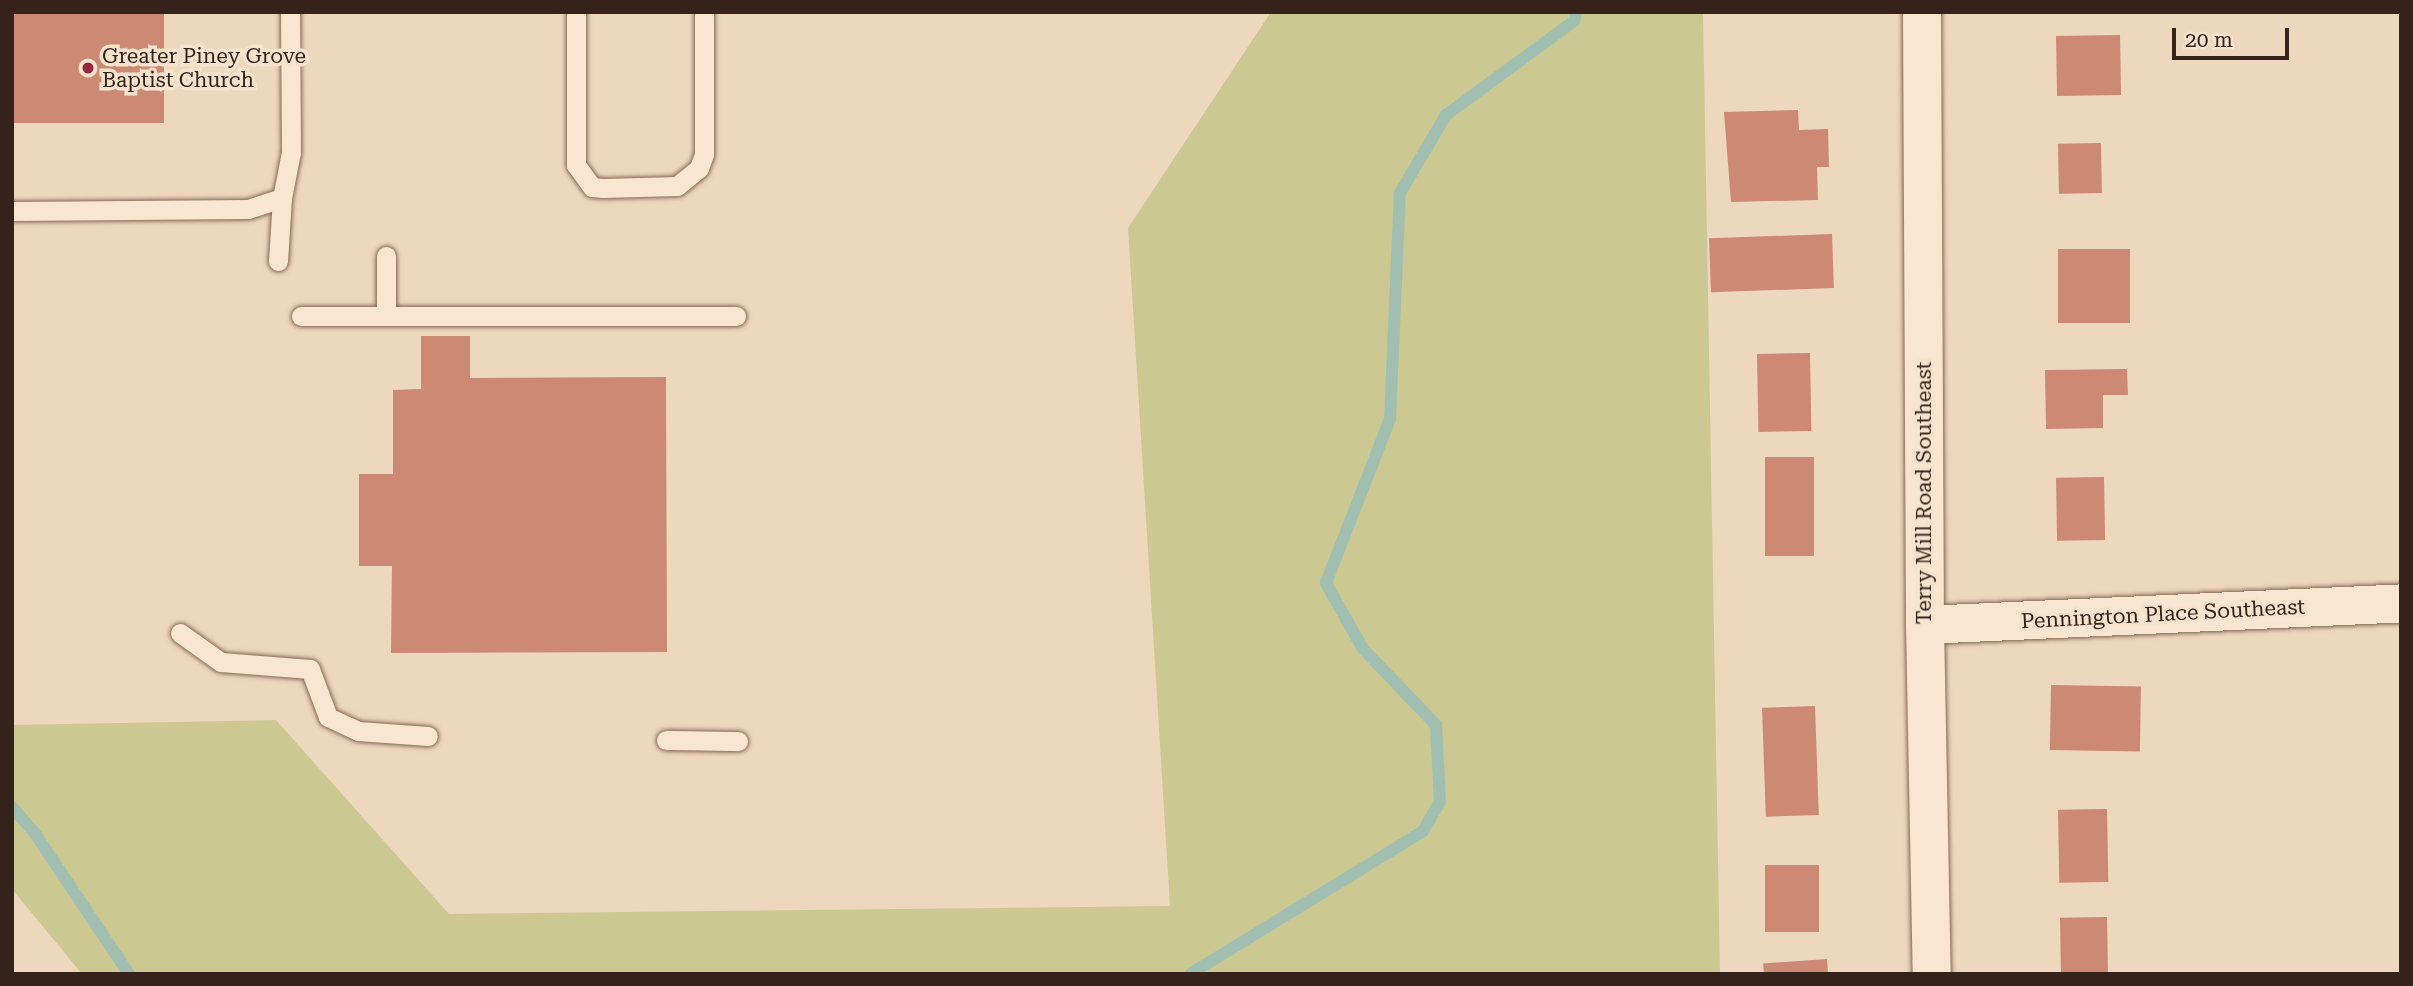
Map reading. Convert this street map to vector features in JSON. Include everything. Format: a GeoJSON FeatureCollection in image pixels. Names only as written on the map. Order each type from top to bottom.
{"type":"FeatureCollection","features":[{"type":"Feature","properties":{"kind":"street","name":"Terry Mill Road Southeast"},"geometry":{"type":"LineString","coordinates":[[1922,12],[1924,625],[1932,974]]}},
{"type":"Feature","properties":{"kind":"street","name":"Pennington Place Southeast"},"geometry":{"type":"LineString","coordinates":[[1924,625],[2401,603]]}},
{"type":"Feature","properties":{"kind":"lane"},"geometry":{"type":"LineString","coordinates":[[278,261],[282,198],[291,152],[290,12]]}},
{"type":"Feature","properties":{"kind":"lane"},"geometry":{"type":"LineString","coordinates":[[576,12],[576,165],[592,187],[603,188],[677,186],[699,169],[704,154],[704,12]]}},
{"type":"Feature","properties":{"kind":"lane"},"geometry":{"type":"LineString","coordinates":[[12,211],[248,209],[282,198]]}},
{"type":"Feature","properties":{"kind":"lane"},"geometry":{"type":"LineString","coordinates":[[386,256],[386,315]]}},
{"type":"Feature","properties":{"kind":"lane"},"geometry":{"type":"LineString","coordinates":[[301,316],[736,316]]}},
{"type":"Feature","properties":{"kind":"lane"},"geometry":{"type":"LineString","coordinates":[[180,633],[221,662],[310,669],[328,717],[358,730],[428,736]]}},
{"type":"Feature","properties":{"kind":"lane"},"geometry":{"type":"LineString","coordinates":[[666,740],[738,741]]}},
{"type":"Feature","properties":{"kind":"shaded area"},"geometry":{"type":"Polygon","coordinates":[[[1271,12],[1703,12],[1720,974],[82,974],[12,889],[12,725],[276,720],[449,914],[1170,906],[1128,228],[1271,12]]]}},
{"type":"Feature","properties":{"kind":"building","name":"Greater Piney Grove Baptist Church"},"geometry":{"type":"Polygon","coordinates":[[[12,12],[164,12],[164,123],[12,123],[12,12]]]}},
{"type":"Feature","properties":{"kind":"building"},"geometry":{"type":"Polygon","coordinates":[[[2120,35],[2121,95],[2057,96],[2056,36],[2120,35]]]}},
{"type":"Feature","properties":{"kind":"building"},"geometry":{"type":"Polygon","coordinates":[[[1798,110],[1799,130],[1828,129],[1829,167],[1817,167],[1818,200],[1731,202],[1724,112],[1798,110]]]}},
{"type":"Feature","properties":{"kind":"building"},"geometry":{"type":"Polygon","coordinates":[[[2101,143],[2102,193],[2059,194],[2058,144],[2101,143]]]}},
{"type":"Feature","properties":{"kind":"building"},"geometry":{"type":"Polygon","coordinates":[[[1832,234],[1834,288],[1711,292],[1709,238],[1832,234]]]}},
{"type":"Feature","properties":{"kind":"building"},"geometry":{"type":"Polygon","coordinates":[[[2058,249],[2130,249],[2130,323],[2058,323],[2058,249]]]}},
{"type":"Feature","properties":{"kind":"building"},"geometry":{"type":"Polygon","coordinates":[[[421,336],[470,336],[470,378],[666,377],[667,652],[391,653],[392,566],[359,566],[359,474],[393,474],[393,390],[421,389],[421,336]]]}},
{"type":"Feature","properties":{"kind":"building"},"geometry":{"type":"Polygon","coordinates":[[[1810,353],[1811,431],[1758,432],[1757,354],[1810,353]]]}},
{"type":"Feature","properties":{"kind":"building"},"geometry":{"type":"Polygon","coordinates":[[[2127,369],[2128,395],[2103,395],[2103,428],[2046,429],[2045,370],[2127,369]]]}},
{"type":"Feature","properties":{"kind":"building"},"geometry":{"type":"Polygon","coordinates":[[[1765,457],[1814,457],[1814,556],[1765,556],[1765,457]]]}},
{"type":"Feature","properties":{"kind":"building"},"geometry":{"type":"Polygon","coordinates":[[[2104,477],[2105,540],[2057,541],[2056,478],[2104,477]]]}},
{"type":"Feature","properties":{"kind":"building"},"geometry":{"type":"Polygon","coordinates":[[[2051,685],[2141,687],[2140,752],[2050,750],[2051,685]]]}},
{"type":"Feature","properties":{"kind":"building"},"geometry":{"type":"Polygon","coordinates":[[[1815,706],[1819,815],[1766,817],[1762,708],[1815,706]]]}},
{"type":"Feature","properties":{"kind":"building"},"geometry":{"type":"Polygon","coordinates":[[[2107,809],[2108,882],[2059,883],[2058,810],[2107,809]]]}},
{"type":"Feature","properties":{"kind":"building"},"geometry":{"type":"Polygon","coordinates":[[[1765,865],[1819,865],[1819,932],[1765,932],[1765,865]]]}},
{"type":"Feature","properties":{"kind":"building"},"geometry":{"type":"Polygon","coordinates":[[[2107,917],[2108,974],[2061,974],[2060,918],[2107,917]]]}},
{"type":"Feature","properties":{"kind":"building"},"geometry":{"type":"Polygon","coordinates":[[[1827,959],[1828,974],[1764,974],[1763,963],[1827,959]]]}},
{"type":"Feature","properties":{"kind":"waterway"},"geometry":{"type":"LineString","coordinates":[[1190,974],[1423,831],[1440,802],[1436,725],[1363,649],[1326,583],[1390,419],[1400,193],[1446,115],[1574,21],[1576,12]]}},
{"type":"Feature","properties":{"kind":"waterway"},"geometry":{"type":"LineString","coordinates":[[12,807],[34,832],[129,974]]}},
{"type":"Feature","properties":{"kind":"place","name":"Greater Piney Grove Baptist Church"},"geometry":{"type":"Point","coordinates":[88,68]}}]}
